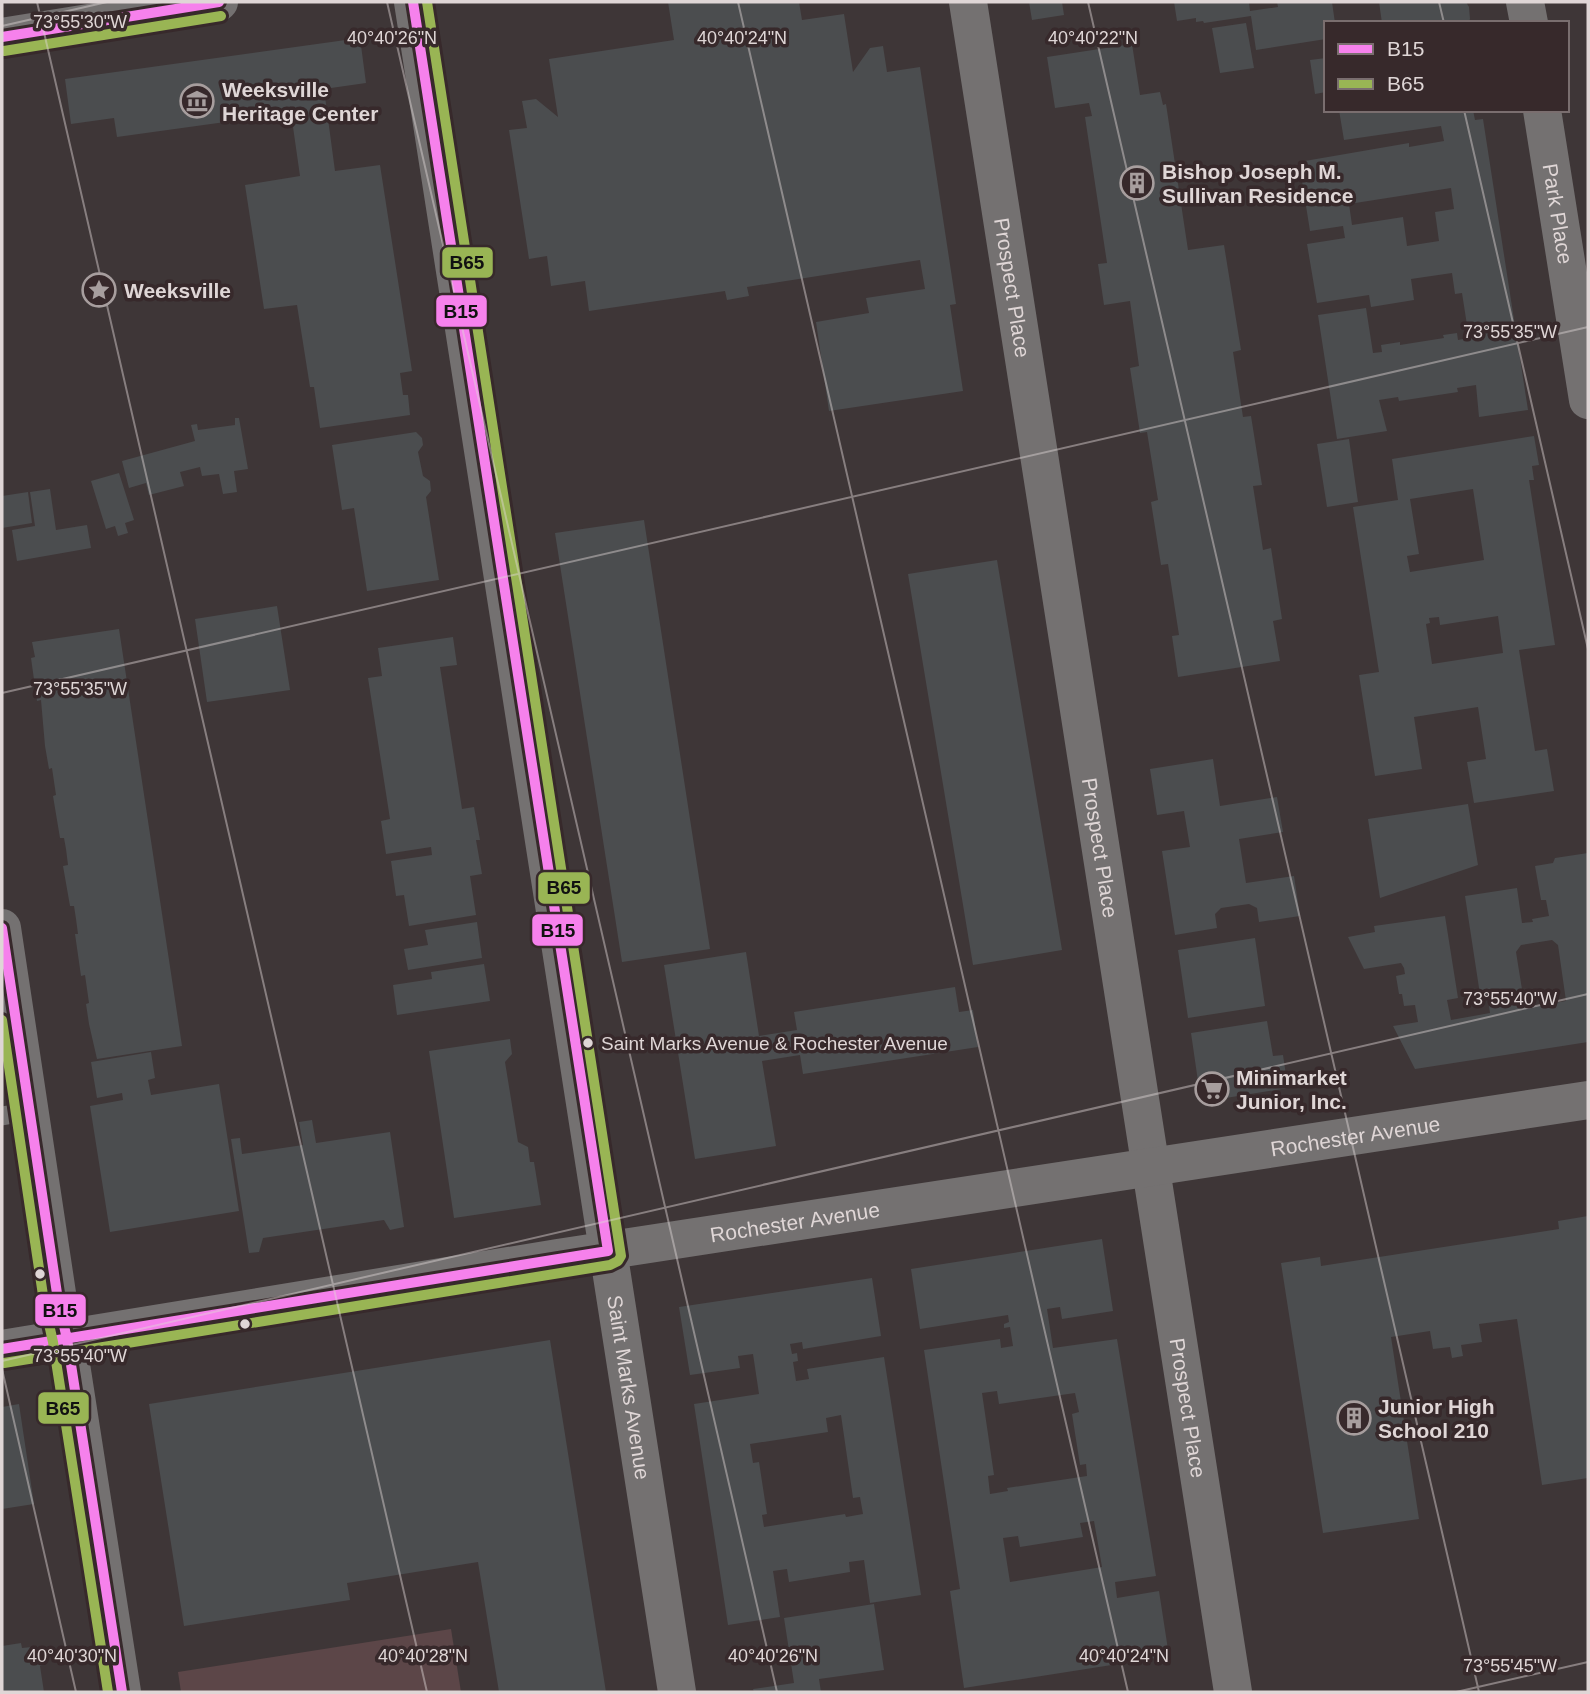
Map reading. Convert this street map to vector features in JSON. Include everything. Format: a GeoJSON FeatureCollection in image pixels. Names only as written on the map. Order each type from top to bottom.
{"type":"FeatureCollection","features":[{"type":"Feature","properties":{"kind":"street"},"geometry":{"type":"LineString","coordinates":[[2,37],[219,2]]}},
{"type":"Feature","properties":{"kind":"street","name":"Saint Marks Avenue"},"geometry":{"type":"LineString","coordinates":[[413,2],[677,1692]]}},
{"type":"Feature","properties":{"kind":"street","name":"Prospect Place"},"geometry":{"type":"LineString","coordinates":[[968,2],[1233,1692]]}},
{"type":"Feature","properties":{"kind":"street"},"geometry":{"type":"LineString","coordinates":[[1525,2],[1529,21]]}},
{"type":"Feature","properties":{"kind":"street","name":"Park Place"},"geometry":{"type":"LineString","coordinates":[[1542,112],[1588,400]]}},
{"type":"Feature","properties":{"kind":"street"},"geometry":{"type":"LineString","coordinates":[[2,928],[16,1113],[67,1339],[122,1692]]}},
{"type":"Feature","properties":{"kind":"street","name":"Rochester Avenue"},"geometry":{"type":"LineString","coordinates":[[2,1349],[608,1251],[1588,1100]]}},
{"type":"Feature","properties":{"kind":"shaded area"},"geometry":{"type":"Polygon","coordinates":[[[451,1629],[461,1692],[181,1692],[178,1672],[451,1629]]]}},
{"type":"Feature","properties":{"kind":"building"},"geometry":{"type":"Polygon","coordinates":[[[668,2],[799,2],[802,20],[844,14],[853,72],[870,48],[883,46],[887,72],[920,67],[956,304],[950,305],[963,391],[829,411],[816,322],[869,313],[866,298],[925,289],[920,260],[747,287],[749,296],[727,300],[725,291],[589,311],[585,281],[551,286],[547,256],[529,259],[509,130],[527,128],[522,101],[536,99],[558,117],[549,59],[674,40],[668,2]]]}},
{"type":"Feature","properties":{"kind":"building"},"geometry":{"type":"Polygon","coordinates":[[[1029,2],[1062,2],[1064,15],[1032,20],[1029,2]]]}},
{"type":"Feature","properties":{"kind":"building"},"geometry":{"type":"Polygon","coordinates":[[[1174,2],[1249,2],[1250,11],[1278,7],[1277,2],[1332,2],[1335,21],[1324,21],[1324,39],[1256,50],[1251,16],[1204,23],[1196,22],[1196,18],[1177,21],[1174,2]]]}},
{"type":"Feature","properties":{"kind":"building"},"geometry":{"type":"Polygon","coordinates":[[[1379,2],[1466,2],[1469,7],[1469,21],[1382,21],[1379,2]]]}},
{"type":"Feature","properties":{"kind":"building"},"geometry":{"type":"Polygon","coordinates":[[[1246,23],[1254,68],[1220,73],[1212,28],[1246,23]]]}},
{"type":"Feature","properties":{"kind":"building"},"geometry":{"type":"Polygon","coordinates":[[[360,38],[366,83],[324,89],[335,171],[380,165],[412,371],[400,373],[403,395],[408,395],[410,415],[320,428],[314,387],[310,387],[297,305],[264,309],[245,185],[300,176],[291,113],[117,137],[114,118],[71,124],[65,79],[360,38]]]}},
{"type":"Feature","properties":{"kind":"building"},"geometry":{"type":"Polygon","coordinates":[[[1132,44],[1140,95],[1160,92],[1163,105],[1166,104],[1188,250],[1224,245],[1241,350],[1233,352],[1243,417],[1251,416],[1262,485],[1253,486],[1263,550],[1271,548],[1282,619],[1273,621],[1280,661],[1178,677],[1172,636],[1179,635],[1168,564],[1161,565],[1151,502],[1158,500],[1147,432],[1140,433],[1130,368],[1139,366],[1130,301],[1104,305],[1098,264],[1107,263],[1085,117],[1092,116],[1089,103],[1055,108],[1047,57],[1132,44]]]}},
{"type":"Feature","properties":{"kind":"building"},"geometry":{"type":"Polygon","coordinates":[[[1324,58],[1324,92],[1315,94],[1310,60],[1324,58]]]}},
{"type":"Feature","properties":{"kind":"building"},"geometry":{"type":"Polygon","coordinates":[[[1339,112],[1473,112],[1475,120],[1483,119],[1528,410],[1479,417],[1476,385],[1457,388],[1458,392],[1399,401],[1398,397],[1379,400],[1387,431],[1337,439],[1318,315],[1366,308],[1373,353],[1382,352],[1381,345],[1444,338],[1443,335],[1457,333],[1458,340],[1469,338],[1462,293],[1455,294],[1452,273],[1411,279],[1414,300],[1371,307],[1369,295],[1317,303],[1307,244],[1345,238],[1343,226],[1310,231],[1299,162],[1409,143],[1409,147],[1444,141],[1441,126],[1344,140],[1339,112]],[[1451,188],[1349,204],[1352,225],[1403,217],[1407,246],[1439,241],[1435,212],[1454,209],[1451,188]]]}},
{"type":"Feature","properties":{"kind":"building"},"geometry":{"type":"Polygon","coordinates":[[[235,418],[239,418],[248,469],[234,471],[237,492],[223,494],[219,474],[202,476],[200,467],[180,472],[184,486],[149,495],[146,483],[129,488],[122,461],[195,441],[191,425],[197,424],[198,430],[235,425],[235,418]]]}},
{"type":"Feature","properties":{"kind":"building"},"geometry":{"type":"Polygon","coordinates":[[[416,432],[422,438],[423,445],[418,452],[423,476],[430,481],[431,491],[426,497],[439,580],[367,591],[354,508],[342,510],[332,445],[416,432]]]}},
{"type":"Feature","properties":{"kind":"building"},"geometry":{"type":"Polygon","coordinates":[[[1534,436],[1539,465],[1532,466],[1534,480],[1529,480],[1555,645],[1519,650],[1535,751],[1547,749],[1554,791],[1474,803],[1467,762],[1486,759],[1478,707],[1414,717],[1422,769],[1375,776],[1359,675],[1379,672],[1353,507],[1398,500],[1392,459],[1534,436]],[[1473,489],[1410,499],[1419,554],[1407,556],[1410,572],[1484,560],[1473,489]],[[1498,616],[1440,625],[1439,617],[1429,618],[1430,623],[1426,624],[1432,664],[1503,653],[1498,616]]]}},
{"type":"Feature","properties":{"kind":"building"},"geometry":{"type":"Polygon","coordinates":[[[1349,439],[1358,502],[1327,507],[1317,444],[1349,439]]]}},
{"type":"Feature","properties":{"kind":"building"},"geometry":{"type":"Polygon","coordinates":[[[119,473],[134,520],[125,523],[128,533],[118,536],[115,526],[106,529],[91,481],[119,473]]]}},
{"type":"Feature","properties":{"kind":"building"},"geometry":{"type":"Polygon","coordinates":[[[50,489],[56,530],[87,525],[91,548],[17,561],[12,530],[35,526],[30,492],[50,489]]]}},
{"type":"Feature","properties":{"kind":"building"},"geometry":{"type":"Polygon","coordinates":[[[28,492],[32,523],[2,528],[2,496],[28,492]]]}},
{"type":"Feature","properties":{"kind":"building"},"geometry":{"type":"Polygon","coordinates":[[[644,520],[710,949],[622,962],[555,533],[644,520]]]}},
{"type":"Feature","properties":{"kind":"building"},"geometry":{"type":"Polygon","coordinates":[[[997,560],[1062,950],[973,965],[908,574],[997,560]]]}},
{"type":"Feature","properties":{"kind":"building"},"geometry":{"type":"Polygon","coordinates":[[[277,606],[290,690],[207,702],[195,619],[277,606]]]}},
{"type":"Feature","properties":{"kind":"building"},"geometry":{"type":"Polygon","coordinates":[[[119,629],[182,1046],[97,1059],[86,1004],[89,1003],[85,975],[81,976],[74,906],[70,906],[63,866],[68,865],[66,849],[64,838],[60,838],[53,796],[56,795],[52,768],[49,769],[41,700],[37,701],[31,658],[35,657],[32,642],[119,629]]]}},
{"type":"Feature","properties":{"kind":"building"},"geometry":{"type":"Polygon","coordinates":[[[453,637],[457,665],[440,667],[462,809],[474,807],[480,840],[476,840],[482,874],[470,876],[476,915],[409,926],[404,895],[396,896],[391,861],[432,855],[431,847],[386,854],[381,821],[390,819],[368,678],[382,676],[378,648],[453,637]]]}},
{"type":"Feature","properties":{"kind":"building"},"geometry":{"type":"Polygon","coordinates":[[[1213,759],[1220,806],[1277,797],[1283,832],[1239,839],[1246,883],[1294,876],[1300,916],[1259,922],[1257,908],[1249,904],[1221,908],[1215,914],[1217,928],[1175,935],[1162,851],[1190,847],[1184,811],[1157,815],[1150,769],[1213,759]]]}},
{"type":"Feature","properties":{"kind":"building"},"geometry":{"type":"Polygon","coordinates":[[[1468,804],[1478,865],[1380,898],[1368,819],[1468,804]]]}},
{"type":"Feature","properties":{"kind":"building"},"geometry":{"type":"Polygon","coordinates":[[[1588,853],[1588,1042],[1415,1069],[1393,1026],[1418,1022],[1415,1005],[1404,1006],[1402,994],[1399,994],[1396,976],[1405,974],[1404,968],[1401,963],[1364,969],[1348,937],[1375,932],[1374,926],[1445,916],[1458,998],[1447,1000],[1451,1020],[1490,1013],[1488,999],[1481,1001],[1465,896],[1517,888],[1522,923],[1549,916],[1546,900],[1541,900],[1535,866],[1553,863],[1555,858],[1588,853]],[[1552,940],[1521,945],[1516,952],[1525,1008],[1566,1001],[1558,945],[1552,940]]]}},
{"type":"Feature","properties":{"kind":"building"},"geometry":{"type":"Polygon","coordinates":[[[477,922],[482,958],[408,970],[404,949],[428,945],[425,930],[477,922]]]}},
{"type":"Feature","properties":{"kind":"building"},"geometry":{"type":"Polygon","coordinates":[[[1255,938],[1265,1006],[1188,1018],[1178,950],[1255,938]]]}},
{"type":"Feature","properties":{"kind":"building"},"geometry":{"type":"Polygon","coordinates":[[[746,952],[759,1036],[797,1030],[794,1012],[955,987],[959,1012],[973,1010],[978,1047],[803,1074],[800,1055],[762,1061],[776,1146],[695,1159],[664,965],[746,952]]]}},
{"type":"Feature","properties":{"kind":"building"},"geometry":{"type":"Polygon","coordinates":[[[484,964],[490,1001],[397,1015],[393,985],[432,979],[431,972],[484,964]]]}},
{"type":"Feature","properties":{"kind":"building"},"geometry":{"type":"Polygon","coordinates":[[[1267,1021],[1273,1056],[1283,1055],[1288,1088],[1201,1102],[1191,1033],[1267,1021]]]}},
{"type":"Feature","properties":{"kind":"building"},"geometry":{"type":"Polygon","coordinates":[[[510,1039],[512,1054],[505,1062],[518,1142],[528,1147],[530,1162],[534,1162],[541,1205],[454,1218],[429,1051],[510,1039]]]}},
{"type":"Feature","properties":{"kind":"building"},"geometry":{"type":"Polygon","coordinates":[[[151,1052],[155,1078],[148,1080],[151,1095],[219,1084],[239,1211],[110,1232],[90,1106],[123,1100],[122,1093],[97,1098],[91,1062],[151,1052]]]}},
{"type":"Feature","properties":{"kind":"building"},"geometry":{"type":"Polygon","coordinates":[[[312,1120],[316,1143],[390,1132],[404,1227],[390,1230],[384,1220],[263,1238],[259,1252],[249,1253],[231,1139],[240,1138],[242,1154],[303,1145],[299,1122],[312,1120]]]}},
{"type":"Feature","properties":{"kind":"building","name":"Junior High School 210"},"geometry":{"type":"Polygon","coordinates":[[[1588,1216],[1588,1478],[1542,1485],[1517,1319],[1479,1324],[1482,1342],[1461,1345],[1463,1356],[1452,1358],[1450,1347],[1433,1349],[1430,1331],[1391,1337],[1419,1519],[1323,1533],[1281,1263],[1320,1257],[1321,1266],[1559,1229],[1558,1221],[1588,1216]]]}},
{"type":"Feature","properties":{"kind":"building"},"geometry":{"type":"Polygon","coordinates":[[[1102,1239],[1113,1311],[1062,1319],[1060,1307],[1047,1309],[1053,1348],[1117,1339],[1156,1576],[1115,1582],[1117,1598],[1159,1591],[1169,1656],[964,1688],[950,1591],[960,1589],[924,1350],[1000,1339],[1001,1348],[1013,1346],[1010,1327],[1004,1328],[1004,1324],[1009,1322],[1008,1315],[920,1329],[911,1269],[1102,1239]],[[997,1391],[982,1393],[994,1475],[988,1476],[990,1494],[1008,1491],[1007,1488],[1087,1476],[1086,1464],[1080,1465],[1072,1414],[1079,1412],[1075,1393],[999,1404],[997,1391]],[[1094,1521],[1080,1523],[1083,1537],[1020,1547],[1018,1536],[1003,1538],[1010,1582],[1102,1567],[1094,1521]]]}},
{"type":"Feature","properties":{"kind":"building"},"geometry":{"type":"Polygon","coordinates":[[[872,1278],[881,1336],[803,1349],[802,1342],[790,1344],[792,1354],[797,1353],[798,1361],[793,1362],[796,1381],[809,1379],[807,1369],[884,1357],[921,1595],[870,1603],[864,1560],[849,1562],[850,1572],[789,1582],[787,1569],[773,1571],[780,1617],[728,1625],[694,1404],[759,1394],[753,1354],[738,1356],[740,1368],[690,1375],[679,1307],[872,1278]],[[841,1415],[826,1418],[828,1432],[750,1444],[753,1463],[759,1462],[767,1514],[762,1515],[764,1527],[845,1514],[846,1517],[863,1514],[860,1497],[853,1498],[841,1415]]]}},
{"type":"Feature","properties":{"kind":"building"},"geometry":{"type":"Polygon","coordinates":[[[550,1340],[606,1692],[499,1692],[478,1562],[347,1583],[350,1600],[184,1626],[149,1404],[550,1340]]]}},
{"type":"Feature","properties":{"kind":"building"},"geometry":{"type":"Polygon","coordinates":[[[19,1404],[34,1504],[2,1509],[2,1407],[19,1404]]]}},
{"type":"Feature","properties":{"kind":"building"},"geometry":{"type":"Polygon","coordinates":[[[874,1604],[884,1670],[819,1679],[821,1692],[754,1692],[753,1689],[794,1683],[784,1618],[874,1604]]]}},
{"type":"Feature","properties":{"kind":"building"},"geometry":{"type":"Polygon","coordinates":[[[21,1643],[22,1648],[42,1646],[45,1665],[40,1666],[44,1692],[2,1692],[2,1646],[21,1643]]]}},
{"type":"Feature","properties":{"kind":"transit line","name":"B15"},"geometry":{"type":"LineString","coordinates":[[2,37],[219,2]]}},
{"type":"Feature","properties":{"kind":"transit line","name":"B15"},"geometry":{"type":"LineString","coordinates":[[2,1349],[608,1251],[413,2]]}},
{"type":"Feature","properties":{"kind":"transit line","name":"B65"},"geometry":{"type":"LineString","coordinates":[[4,1363],[610,1265],[621,1256],[427,2]]}},
{"type":"Feature","properties":{"kind":"transit line","name":"B65"},"geometry":{"type":"LineString","coordinates":[[4,51],[221,16]]}},
{"type":"Feature","properties":{"kind":"transit line","name":"B15"},"geometry":{"type":"LineString","coordinates":[[2,928],[58,1300],[67,1339],[122,1692]]}},
{"type":"Feature","properties":{"kind":"transit line","name":"B65"},"geometry":{"type":"LineString","coordinates":[[2,1020],[44,1302],[53,1342],[108,1692]]}},
{"type":"Feature","properties":{"kind":"place","name":"Weeksville Heritage Center"},"geometry":{"type":"Point","coordinates":[197,101]}},
{"type":"Feature","properties":{"kind":"place","name":"Bishop Joseph M. Sullivan Residence"},"geometry":{"type":"Point","coordinates":[1137,183]}},
{"type":"Feature","properties":{"kind":"place","name":"Weeksville"},"geometry":{"type":"Point","coordinates":[99,290]}},
{"type":"Feature","properties":{"kind":"place","name":"Saint Marks Avenue & Rochester Avenue"},"geometry":{"type":"Point","coordinates":[588,1043]}},
{"type":"Feature","properties":{"kind":"place","name":"Minimarket Junior, Inc."},"geometry":{"type":"Point","coordinates":[1212,1089]}},
{"type":"Feature","properties":{"kind":"place","name":"Junior High School 210"},"geometry":{"type":"Point","coordinates":[1354,1418]}}]}
